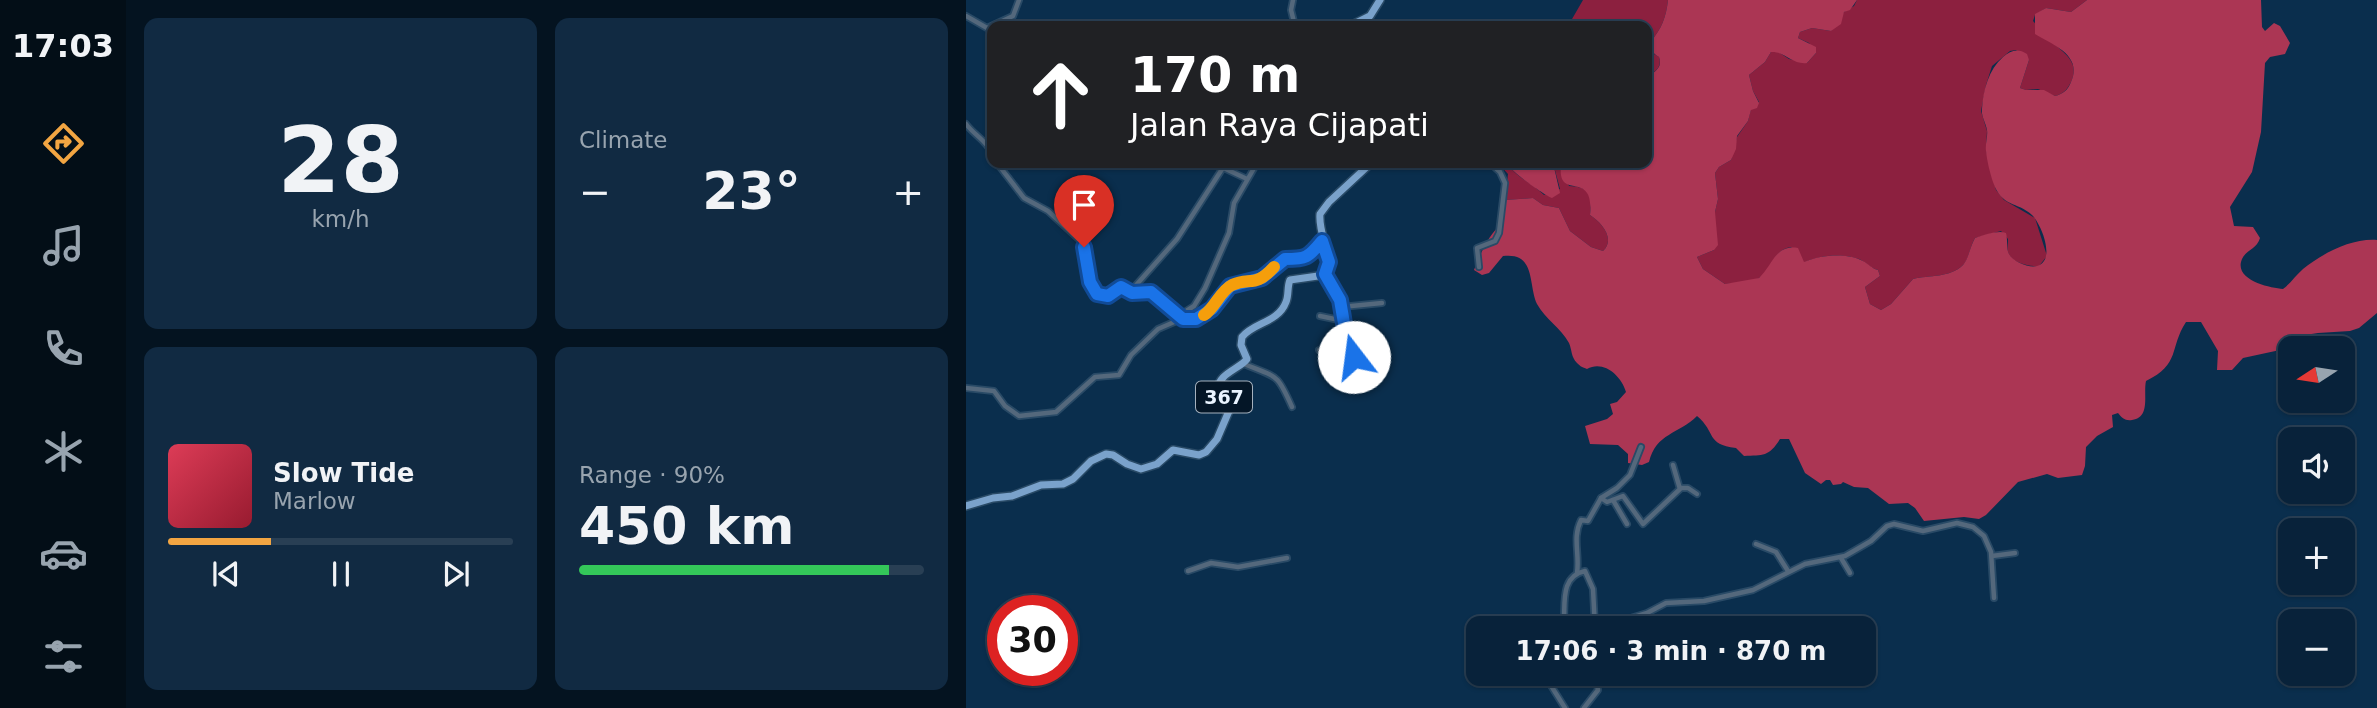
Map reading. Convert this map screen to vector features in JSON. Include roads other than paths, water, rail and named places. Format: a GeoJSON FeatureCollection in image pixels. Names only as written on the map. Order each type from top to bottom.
{"type":"FeatureCollection","features":[{"type":"Feature","properties":{"kind":"main road"},"geometry":{"type":"LineString","coordinates":[[1360,21],[1370,16],[1380,0]]}},
{"type":"Feature","properties":{"kind":"main road"},"geometry":{"type":"LineString","coordinates":[[1325,274],[1329,262],[1322,241],[1319,217],[1322,210],[1366,168]]}},
{"type":"Feature","properties":{"kind":"main road","name":"367"},"geometry":{"type":"LineString","coordinates":[[966,506],[1012,496],[1041,485],[1063,484],[1073,479],[1091,461],[1106,454],[1140,469],[1157,464],[1173,450],[1203,454],[1217,439],[1229,411],[1219,384],[1230,372],[1244,364],[1247,358],[1241,345],[1242,337],[1250,328],[1268,321],[1278,313],[1286,303],[1290,281],[1325,274]]}},
{"type":"Feature","properties":{"kind":"street"},"geometry":{"type":"LineString","coordinates":[[1003,21],[1013,16],[1019,0]]}},
{"type":"Feature","properties":{"kind":"street"},"geometry":{"type":"LineString","coordinates":[[1293,0],[1291,10],[1294,21]]}},
{"type":"Feature","properties":{"kind":"street"},"geometry":{"type":"LineString","coordinates":[[966,16],[987,29]]}},
{"type":"Feature","properties":{"kind":"street"},"geometry":{"type":"LineString","coordinates":[[966,124],[987,144]]}},
{"type":"Feature","properties":{"kind":"street"},"geometry":{"type":"LineString","coordinates":[[1002,168],[1024,198],[1048,211],[1083,244],[1090,282],[1095,292],[1108,296],[1121,287],[1130,292],[1154,293],[1181,317],[1202,316],[1212,309],[1230,286],[1262,278],[1285,259],[1299,260],[1307,257],[1322,241]]}},
{"type":"Feature","properties":{"kind":"street"},"geometry":{"type":"LineString","coordinates":[[966,388],[994,391],[1005,406],[1019,416],[1056,412],[1094,377],[1119,375],[1131,355],[1155,332],[1194,306],[1205,288],[1229,233],[1234,203],[1254,168]]}},
{"type":"Feature","properties":{"kind":"street"},"geometry":{"type":"LineString","coordinates":[[1479,267],[1476,249],[1499,236],[1505,185],[1502,175],[1495,168]]}},
{"type":"Feature","properties":{"kind":"street"},"geometry":{"type":"LineString","coordinates":[[1130,292],[1177,239],[1223,169],[1247,179]]}},
{"type":"Feature","properties":{"kind":"street"},"geometry":{"type":"LineString","coordinates":[[1325,274],[1338,295],[1354,357]]}},
{"type":"Feature","properties":{"kind":"street"},"geometry":{"type":"LineString","coordinates":[[1342,307],[1382,303]]}},
{"type":"Feature","properties":{"kind":"street"},"geometry":{"type":"LineString","coordinates":[[1320,316],[1344,321]]}},
{"type":"Feature","properties":{"kind":"street"},"geometry":{"type":"LineString","coordinates":[[1319,350],[1349,342]]}},
{"type":"Feature","properties":{"kind":"street"},"geometry":{"type":"LineString","coordinates":[[1244,364],[1277,377],[1292,407]]}},
{"type":"Feature","properties":{"kind":"street"},"geometry":{"type":"LineString","coordinates":[[1577,573],[1576,537],[1581,520],[1588,521],[1601,498],[1630,475],[1641,447]]}},
{"type":"Feature","properties":{"kind":"street"},"geometry":{"type":"LineString","coordinates":[[1673,465],[1680,488]]}},
{"type":"Feature","properties":{"kind":"street"},"geometry":{"type":"LineString","coordinates":[[1601,498],[1607,502],[1623,496],[1643,524],[1680,488],[1688,488],[1697,494]]}},
{"type":"Feature","properties":{"kind":"street"},"geometry":{"type":"LineString","coordinates":[[1613,500],[1627,524]]}},
{"type":"Feature","properties":{"kind":"street"},"geometry":{"type":"LineString","coordinates":[[1637,616],[1666,603],[1704,601],[1751,591],[1805,564],[1841,558],[1871,541],[1892,524],[1923,531],[1957,523],[1968,525],[1981,533],[1992,556],[1994,598]]}},
{"type":"Feature","properties":{"kind":"street"},"geometry":{"type":"LineString","coordinates":[[1756,544],[1776,552],[1788,571]]}},
{"type":"Feature","properties":{"kind":"street"},"geometry":{"type":"LineString","coordinates":[[1992,556],[2015,553]]}},
{"type":"Feature","properties":{"kind":"street"},"geometry":{"type":"LineString","coordinates":[[1188,571],[1211,563],[1248,566],[1287,558]]}},
{"type":"Feature","properties":{"kind":"street"},"geometry":{"type":"LineString","coordinates":[[1841,558],[1850,573]]}},
{"type":"Feature","properties":{"kind":"street"},"geometry":{"type":"LineString","coordinates":[[1564,616],[1564,596],[1568,582],[1577,573],[1586,572],[1590,579],[1595,616]]}},
{"type":"Feature","properties":{"kind":"street"},"geometry":{"type":"LineString","coordinates":[[1551,686],[1565,708]]}},
{"type":"Feature","properties":{"kind":"street"},"geometry":{"type":"LineString","coordinates":[[1584,708],[1598,691],[1597,686]]}}]}
